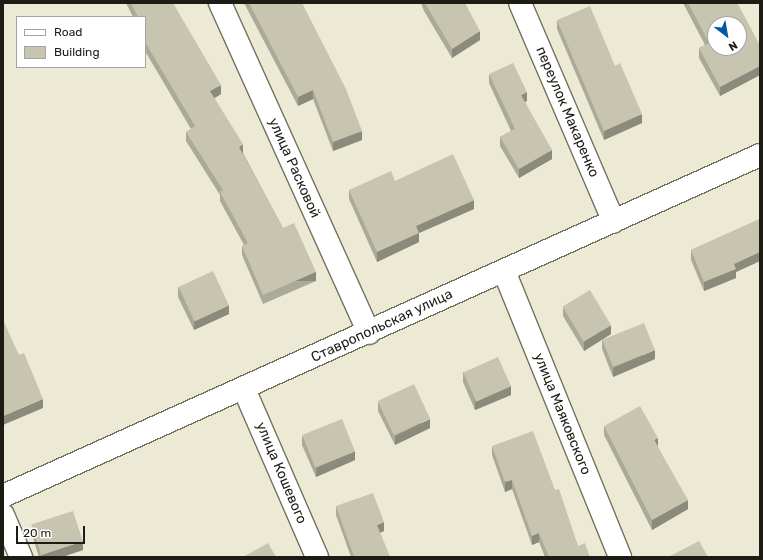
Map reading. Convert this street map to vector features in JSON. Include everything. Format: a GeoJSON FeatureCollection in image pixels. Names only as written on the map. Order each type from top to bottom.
{"type":"FeatureCollection","features":[{"type":"Feature","properties":{"kind":"street","name":"улица Расковой"},"geometry":{"type":"LineString","coordinates":[[220,3],[369,332]]}},
{"type":"Feature","properties":{"kind":"street","name":"переулок Макаренко"},"geometry":{"type":"LineString","coordinates":[[520,3],[614,222]]}},
{"type":"Feature","properties":{"kind":"street","name":"Ставропольская улица"},"geometry":{"type":"LineString","coordinates":[[3,496],[244,389],[760,155]]}},
{"type":"Feature","properties":{"kind":"street","name":"улица Маяковского"},"geometry":{"type":"LineString","coordinates":[[504,271],[620,557]]}},
{"type":"Feature","properties":{"kind":"street","name":"улица Кошевого"},"geometry":{"type":"LineString","coordinates":[[244,389],[317,557]]}},
{"type":"Feature","properties":{"kind":"street"},"geometry":{"type":"LineString","coordinates":[[3,515],[21,557]]}},
{"type":"Feature","properties":{"kind":"building"},"geometry":{"type":"Polygon","coordinates":[[[131,3],[173,3],[221,85],[210,91],[243,144],[239,147],[283,228],[294,223],[316,272],[263,295],[242,246],[248,243],[220,192],[223,190],[186,132],[195,126],[146,44],[146,16],[138,16],[131,3]]]}},
{"type":"Feature","properties":{"kind":"building"},"geometry":{"type":"Polygon","coordinates":[[[249,3],[302,3],[346,89],[362,131],[333,142],[313,90],[298,97],[249,3]]]}},
{"type":"Feature","properties":{"kind":"building"},"geometry":{"type":"Polygon","coordinates":[[[425,3],[465,3],[480,31],[452,49],[425,3]]]}},
{"type":"Feature","properties":{"kind":"building"},"geometry":{"type":"Polygon","coordinates":[[[688,3],[737,3],[744,16],[707,16],[707,39],[688,3]]]}},
{"type":"Feature","properties":{"kind":"building"},"geometry":{"type":"Polygon","coordinates":[[[590,6],[615,66],[620,63],[642,114],[604,131],[557,20],[590,6]]]}},
{"type":"Feature","properties":{"kind":"building"},"geometry":{"type":"Polygon","coordinates":[[[747,22],[760,46],[760,66],[720,87],[699,48],[707,44],[707,56],[747,56],[747,22]]]}},
{"type":"Feature","properties":{"kind":"building"},"geometry":{"type":"Polygon","coordinates":[[[513,63],[527,92],[521,95],[552,150],[519,169],[500,137],[515,129],[489,74],[513,63]]]}},
{"type":"Feature","properties":{"kind":"building"},"geometry":{"type":"Polygon","coordinates":[[[453,154],[474,200],[416,226],[419,233],[377,252],[349,190],[391,171],[395,181],[453,154]]]}},
{"type":"Feature","properties":{"kind":"building"},"geometry":{"type":"Polygon","coordinates":[[[760,219],[760,252],[734,264],[736,269],[704,282],[691,250],[760,219]]]}},
{"type":"Feature","properties":{"kind":"building"},"geometry":{"type":"Polygon","coordinates":[[[213,271],[229,305],[195,321],[179,287],[213,271]]]}},
{"type":"Feature","properties":{"kind":"building"},"geometry":{"type":"Polygon","coordinates":[[[590,290],[611,325],[584,342],[563,306],[590,290]]]}},
{"type":"Feature","properties":{"kind":"building"},"geometry":{"type":"Polygon","coordinates":[[[3,320],[19,355],[24,353],[43,399],[3,416],[3,320]]]}},
{"type":"Feature","properties":{"kind":"building"},"geometry":{"type":"Polygon","coordinates":[[[644,323],[655,350],[613,367],[602,340],[644,323]]]}},
{"type":"Feature","properties":{"kind":"building"},"geometry":{"type":"Polygon","coordinates":[[[498,357],[511,386],[476,402],[463,372],[498,357]]]}},
{"type":"Feature","properties":{"kind":"building"},"geometry":{"type":"Polygon","coordinates":[[[414,384],[430,418],[394,435],[378,401],[414,384]]]}},
{"type":"Feature","properties":{"kind":"building"},"geometry":{"type":"Polygon","coordinates":[[[640,406],[658,438],[654,440],[688,500],[652,520],[604,426],[640,406]]]}},
{"type":"Feature","properties":{"kind":"building"},"geometry":{"type":"Polygon","coordinates":[[[342,419],[355,451],[315,468],[302,435],[342,419]]]}},
{"type":"Feature","properties":{"kind":"building"},"geometry":{"type":"Polygon","coordinates":[[[533,431],[555,490],[559,489],[578,546],[585,543],[590,557],[549,557],[539,533],[532,536],[512,480],[505,482],[492,446],[533,431]]]}},
{"type":"Feature","properties":{"kind":"building"},"geometry":{"type":"Polygon","coordinates":[[[373,493],[384,522],[377,525],[390,557],[354,557],[336,506],[373,493]]]}},
{"type":"Feature","properties":{"kind":"building"},"geometry":{"type":"Polygon","coordinates":[[[73,511],[83,541],[41,555],[31,525],[73,511]]]}},
{"type":"Feature","properties":{"kind":"building"},"geometry":{"type":"Polygon","coordinates":[[[699,541],[708,557],[668,557],[699,541]]]}},
{"type":"Feature","properties":{"kind":"building"},"geometry":{"type":"Polygon","coordinates":[[[268,543],[276,557],[243,557],[268,543]]]}}]}
